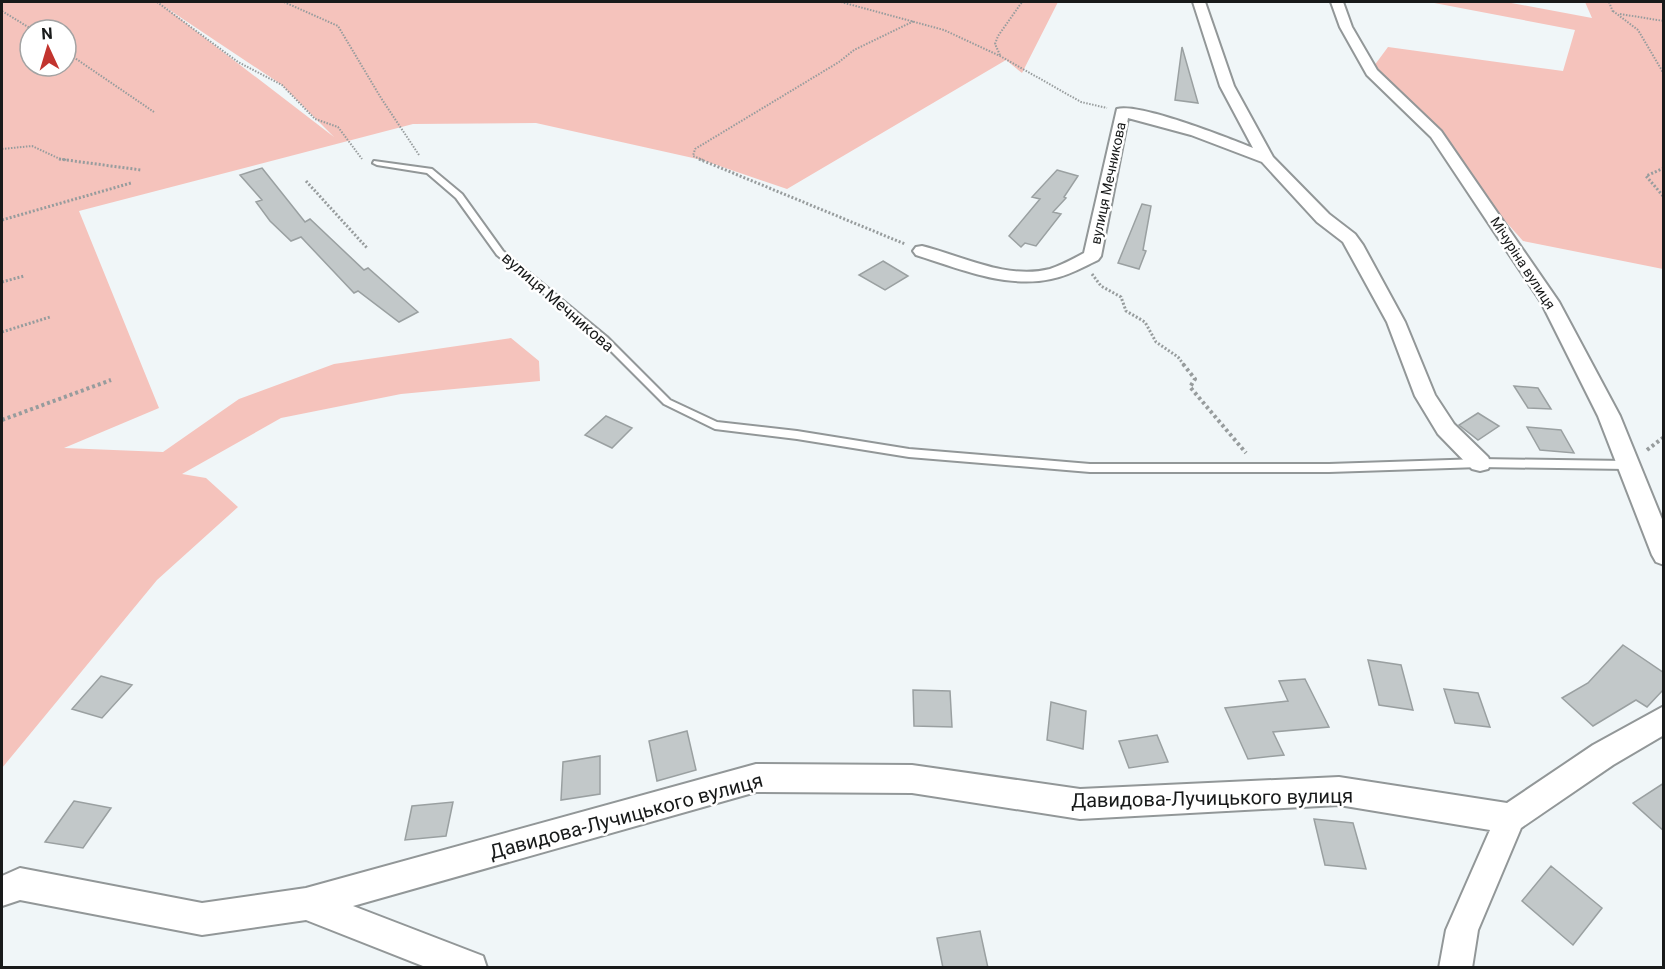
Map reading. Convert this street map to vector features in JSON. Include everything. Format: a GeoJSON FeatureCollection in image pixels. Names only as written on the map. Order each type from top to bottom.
{"type":"FeatureCollection","features":[{"type":"Feature","properties":{"kind":"street"},"geometry":{"type":"LineString","coordinates":[[1199,2],[1227,86],[1267,159],[1323,218],[1349,238],[1358,249],[1396,322],[1425,396],[1446,429],[1480,463]]}},
{"type":"Feature","properties":{"kind":"street","name":"Мічуріна вулиця"},"geometry":{"type":"LineString","coordinates":[[1336,2],[1346,27],[1372,72],[1436,134],[1550,302],[1609,416],[1664,555]]}},
{"type":"Feature","properties":{"kind":"street"},"geometry":{"type":"LineString","coordinates":[[1122,112],[1167,120],[1267,159]]}},
{"type":"Feature","properties":{"kind":"street","name":"вулиця Мечникова"},"geometry":{"type":"LineString","coordinates":[[922,252],[998,273],[1045,275],[1092,256],[1122,112]]}},
{"type":"Feature","properties":{"kind":"street"},"geometry":{"type":"LineString","coordinates":[[1455,968],[1462,930],[1510,818],[1603,755],[1627,743],[1664,719]]}},
{"type":"Feature","properties":{"kind":"street","name":"Давидова-Лучицького вулиця"},"geometry":{"type":"LineString","coordinates":[[2,891],[20,884],[202,919],[306,904],[756,778],[912,779],[1080,804],[1339,791],[1510,818]]}},
{"type":"Feature","properties":{"kind":"street"},"geometry":{"type":"LineString","coordinates":[[306,904],[471,968]]}},
{"type":"Feature","properties":{"kind":"lane"},"geometry":{"type":"LineString","coordinates":[[377,163],[429,171]]}},
{"type":"Feature","properties":{"kind":"lane","name":"вулиця Мечникова"},"geometry":{"type":"LineString","coordinates":[[429,171],[459,196],[500,253],[604,339],[667,402],[715,425],[797,435],[909,453],[1090,468],[1261,468],[1480,463],[1627,465]]}},
{"type":"Feature","properties":{"kind":"path"},"geometry":{"type":"LineString","coordinates":[[158,2],[238,62],[282,85],[315,119],[338,127],[360,159],[377,163]]}},
{"type":"Feature","properties":{"kind":"path"},"geometry":{"type":"LineString","coordinates":[[284,2],[338,26],[381,98],[429,171]]}},
{"type":"Feature","properties":{"kind":"path"},"geometry":{"type":"LineString","coordinates":[[841,2],[944,30],[1000,56],[1081,102],[1122,112]]}},
{"type":"Feature","properties":{"kind":"path"},"geometry":{"type":"LineString","coordinates":[[1000,56],[995,44],[998,36],[1022,2]]}},
{"type":"Feature","properties":{"kind":"path"},"geometry":{"type":"LineString","coordinates":[[1609,2],[1613,12],[1638,30],[1664,74]]}},
{"type":"Feature","properties":{"kind":"path"},"geometry":{"type":"LineString","coordinates":[[2,10],[18,20]]}},
{"type":"Feature","properties":{"kind":"path"},"geometry":{"type":"LineString","coordinates":[[1613,12],[1627,17],[1664,21]]}},
{"type":"Feature","properties":{"kind":"path"},"geometry":{"type":"LineString","coordinates":[[914,21],[854,50],[839,62],[695,149],[693,156],[922,252]]}},
{"type":"Feature","properties":{"kind":"path"},"geometry":{"type":"LineString","coordinates":[[78,60],[154,112]]}},
{"type":"Feature","properties":{"kind":"path"},"geometry":{"type":"LineString","coordinates":[[2,148],[32,146],[60,159],[141,170]]}},
{"type":"Feature","properties":{"kind":"path"},"geometry":{"type":"LineString","coordinates":[[1664,168],[1646,176],[1664,197]]}},
{"type":"Feature","properties":{"kind":"path"},"geometry":{"type":"LineString","coordinates":[[306,181],[367,248]]}},
{"type":"Feature","properties":{"kind":"path"},"geometry":{"type":"LineString","coordinates":[[2,220],[131,183]]}},
{"type":"Feature","properties":{"kind":"path"},"geometry":{"type":"LineString","coordinates":[[1082,261],[1101,286],[1121,297],[1126,311],[1145,322],[1156,342],[1178,357],[1195,379],[1190,387],[1261,468]]}},
{"type":"Feature","properties":{"kind":"path"},"geometry":{"type":"LineString","coordinates":[[2,282],[24,276]]}},
{"type":"Feature","properties":{"kind":"path"},"geometry":{"type":"LineString","coordinates":[[2,332],[50,317]]}},
{"type":"Feature","properties":{"kind":"path"},"geometry":{"type":"LineString","coordinates":[[2,420],[111,380]]}},
{"type":"Feature","properties":{"kind":"shaded area"},"geometry":{"type":"Polygon","coordinates":[[[2,2],[1058,2],[1022,73],[1006,60],[787,189],[702,160],[536,123],[413,124],[79,211],[159,408],[64,448],[163,452],[239,399],[334,364],[511,338],[539,361],[540,381],[401,394],[281,418],[182,474],[206,478],[238,507],[157,580],[2,768],[2,2]],[[162,5],[334,137],[282,85],[162,5]]]}},
{"type":"Feature","properties":{"kind":"shaded area"},"geometry":{"type":"Polygon","coordinates":[[[1429,2],[1506,2],[1592,18],[1585,2],[1663,2],[1663,269],[1523,241],[1371,70],[1388,47],[1563,71],[1575,30],[1429,2]]]}},
{"type":"Feature","properties":{"kind":"building"},"geometry":{"type":"Polygon","coordinates":[[[1182,47],[1198,103],[1175,100],[1182,47]]]}},
{"type":"Feature","properties":{"kind":"building"},"geometry":{"type":"Polygon","coordinates":[[[262,168],[305,222],[310,219],[364,270],[368,268],[418,312],[399,322],[358,291],[354,293],[301,237],[291,241],[270,221],[256,202],[262,200],[240,175],[262,168]]]}},
{"type":"Feature","properties":{"kind":"building"},"geometry":{"type":"Polygon","coordinates":[[[1057,170],[1078,176],[1064,197],[1066,198],[1053,212],[1061,214],[1036,246],[1025,243],[1021,247],[1009,236],[1040,199],[1032,197],[1057,170]]]}},
{"type":"Feature","properties":{"kind":"building"},"geometry":{"type":"Polygon","coordinates":[[[1142,204],[1151,206],[1143,250],[1146,251],[1139,269],[1118,263],[1142,204]]]}},
{"type":"Feature","properties":{"kind":"building"},"geometry":{"type":"Polygon","coordinates":[[[883,261],[908,276],[885,290],[859,275],[883,261]]]}},
{"type":"Feature","properties":{"kind":"building"},"geometry":{"type":"Polygon","coordinates":[[[1514,386],[1538,388],[1551,409],[1528,408],[1514,386]]]}},
{"type":"Feature","properties":{"kind":"building"},"geometry":{"type":"Polygon","coordinates":[[[1478,413],[1499,426],[1478,440],[1459,425],[1478,413]]]}},
{"type":"Feature","properties":{"kind":"building"},"geometry":{"type":"Polygon","coordinates":[[[606,416],[632,428],[612,448],[585,435],[606,416]]]}},
{"type":"Feature","properties":{"kind":"building"},"geometry":{"type":"Polygon","coordinates":[[[1527,427],[1561,430],[1574,453],[1540,450],[1527,427]]]}},
{"type":"Feature","properties":{"kind":"building"},"geometry":{"type":"Polygon","coordinates":[[[1623,645],[1664,673],[1664,689],[1647,707],[1636,700],[1593,726],[1562,698],[1588,683],[1623,645]]]}},
{"type":"Feature","properties":{"kind":"building"},"geometry":{"type":"Polygon","coordinates":[[[1368,660],[1401,665],[1413,710],[1379,705],[1368,660]]]}},
{"type":"Feature","properties":{"kind":"building"},"geometry":{"type":"Polygon","coordinates":[[[101,676],[132,685],[102,718],[72,709],[101,676]]]}},
{"type":"Feature","properties":{"kind":"building"},"geometry":{"type":"Polygon","coordinates":[[[1305,679],[1329,727],[1273,732],[1284,755],[1248,759],[1225,708],[1288,701],[1279,681],[1305,679]]]}},
{"type":"Feature","properties":{"kind":"building"},"geometry":{"type":"Polygon","coordinates":[[[1444,689],[1478,693],[1490,727],[1455,723],[1444,689]]]}},
{"type":"Feature","properties":{"kind":"building"},"geometry":{"type":"Polygon","coordinates":[[[913,690],[950,691],[952,727],[914,726],[913,690]]]}},
{"type":"Feature","properties":{"kind":"building"},"geometry":{"type":"Polygon","coordinates":[[[1051,702],[1086,711],[1083,749],[1047,740],[1051,702]]]}},
{"type":"Feature","properties":{"kind":"building"},"geometry":{"type":"Polygon","coordinates":[[[687,731],[696,770],[657,781],[649,741],[687,731]]]}},
{"type":"Feature","properties":{"kind":"building"},"geometry":{"type":"Polygon","coordinates":[[[1157,735],[1168,762],[1129,768],[1119,741],[1157,735]]]}},
{"type":"Feature","properties":{"kind":"building"},"geometry":{"type":"Polygon","coordinates":[[[600,756],[600,794],[561,800],[563,762],[600,756]]]}},
{"type":"Feature","properties":{"kind":"building"},"geometry":{"type":"Polygon","coordinates":[[[1664,783],[1664,831],[1633,803],[1664,783]]]}},
{"type":"Feature","properties":{"kind":"building"},"geometry":{"type":"Polygon","coordinates":[[[74,801],[111,808],[83,848],[45,842],[74,801]]]}},
{"type":"Feature","properties":{"kind":"building"},"geometry":{"type":"Polygon","coordinates":[[[453,802],[446,836],[405,840],[412,806],[453,802]]]}},
{"type":"Feature","properties":{"kind":"building"},"geometry":{"type":"Polygon","coordinates":[[[1314,819],[1353,823],[1366,869],[1325,865],[1314,819]]]}},
{"type":"Feature","properties":{"kind":"building"},"geometry":{"type":"Polygon","coordinates":[[[1551,866],[1602,908],[1573,945],[1522,901],[1551,866]]]}},
{"type":"Feature","properties":{"kind":"building"},"geometry":{"type":"Polygon","coordinates":[[[980,931],[988,968],[943,968],[937,938],[980,931]]]}}]}
